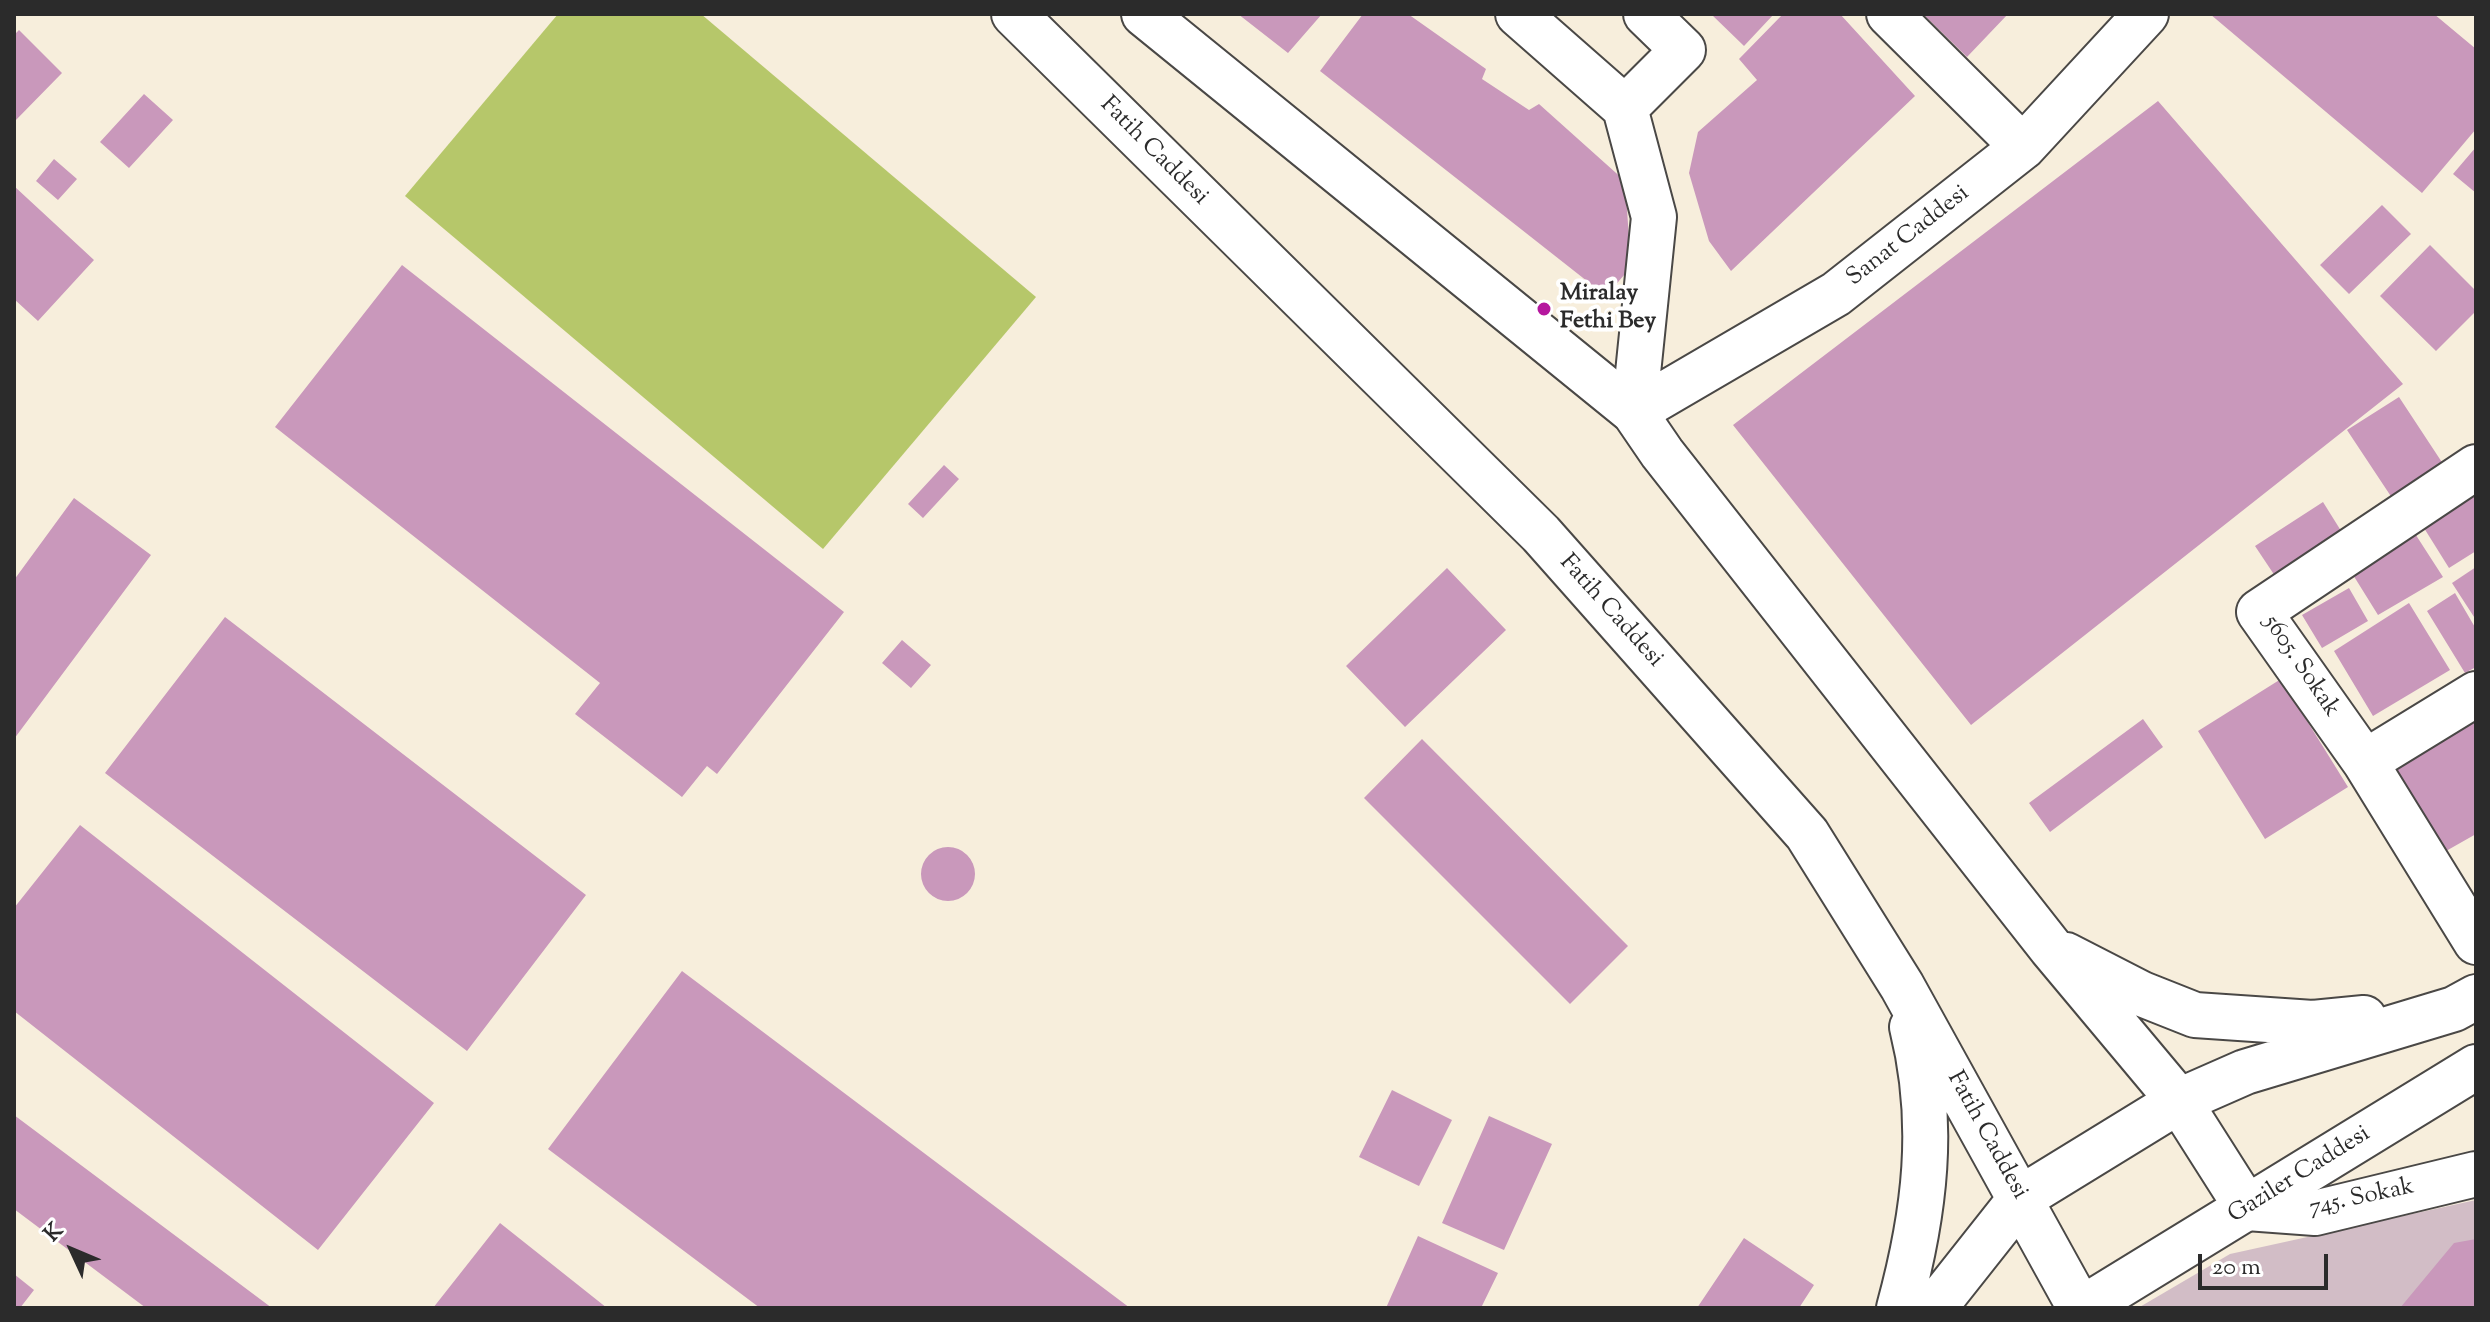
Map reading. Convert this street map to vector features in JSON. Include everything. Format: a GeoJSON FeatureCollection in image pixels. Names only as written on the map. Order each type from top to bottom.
{"type":"FeatureCollection","features":[{"type":"Feature","properties":{"kind":"main road","name":"Fatih Caddesi"},"geometry":{"type":"LineString","coordinates":[[1014,14],[1541,534],[1807,834],[1902,986],[2082,1308]]}},
{"type":"Feature","properties":{"kind":"main road"},"geometry":{"type":"LineString","coordinates":[[1144,14],[1634,412],[1662,453],[2051,948],[2179,1101],[2247,1208]]}},
{"type":"Feature","properties":{"kind":"main road"},"geometry":{"type":"LineString","coordinates":[[1518,14],[1625,108],[1654,217],[1634,412]]}},
{"type":"Feature","properties":{"kind":"main road"},"geometry":{"type":"LineString","coordinates":[[1625,108],[1683,50],[1646,14]]}},
{"type":"Feature","properties":{"kind":"main road"},"geometry":{"type":"LineString","coordinates":[[1889,14],[2023,147]]}},
{"type":"Feature","properties":{"kind":"main road","name":"Sanat Caddesi"},"geometry":{"type":"LineString","coordinates":[[1634,412],[1836,294],[2023,147],[2146,14]]}},
{"type":"Feature","properties":{"kind":"main road","name":"5605. Sokak"},"geometry":{"type":"LineString","coordinates":[[2476,467],[2259,612],[2365,762],[2476,942]]}},
{"type":"Feature","properties":{"kind":"main road"},"geometry":{"type":"LineString","coordinates":[[2365,762],[2476,694]]}},
{"type":"Feature","properties":{"kind":"main road"},"geometry":{"type":"LineString","coordinates":[[2051,948],[2142,994],[2195,1015],[2313,1023],[2465,1003]]}},
{"type":"Feature","properties":{"kind":"main road"},"geometry":{"type":"LineString","coordinates":[[1899,1308],[1922,1208],[1927,1131],[1921,1061],[1902,986]]}},
{"type":"Feature","properties":{"kind":"main road"},"geometry":{"type":"LineString","coordinates":[[1934,1308],[2021,1198],[2179,1101],[2245,1072],[2465,1003]]}},
{"type":"Feature","properties":{"kind":"main road","name":"Gaziler Caddesi"},"geometry":{"type":"LineString","coordinates":[[2082,1308],[2476,1067]]}},
{"type":"Feature","properties":{"kind":"main road","name":"745. Sokak"},"geometry":{"type":"LineString","coordinates":[[2247,1208],[2315,1213],[2476,1174]]}},
{"type":"Feature","properties":{"kind":"shaded area"},"geometry":{"type":"Polygon","coordinates":[[[2476,1200],[2476,1308],[2138,1308],[2230,1254],[2476,1200]]]}},
{"type":"Feature","properties":{"kind":"green space"},"geometry":{"type":"Polygon","coordinates":[[[558,14],[701,14],[1036,297],[823,549],[405,196],[558,14]]]}},
{"type":"Feature","properties":{"kind":"building"},"geometry":{"type":"Polygon","coordinates":[[[1238,14],[1322,14],[1288,53],[1238,14]]]}},
{"type":"Feature","properties":{"kind":"building"},"geometry":{"type":"Polygon","coordinates":[[[1363,14],[1408,14],[1486,69],[1482,79],[1529,110],[1539,104],[1625,181],[1631,267],[1606,296],[1320,71],[1363,14]]]}},
{"type":"Feature","properties":{"kind":"building"},"geometry":{"type":"Polygon","coordinates":[[[1711,14],[1774,14],[1744,46],[1711,14]]]}},
{"type":"Feature","properties":{"kind":"building"},"geometry":{"type":"Polygon","coordinates":[[[1783,14],[1840,14],[1915,96],[1731,271],[1709,241],[1689,173],[1698,132],[1757,80],[1739,59],[1783,14]]]}},
{"type":"Feature","properties":{"kind":"building"},"geometry":{"type":"Polygon","coordinates":[[[1923,14],[2008,14],[1967,57],[1923,14]]]}},
{"type":"Feature","properties":{"kind":"building"},"geometry":{"type":"Polygon","coordinates":[[[2210,14],[2434,14],[2476,49],[2476,129],[2422,193],[2210,14]]]}},
{"type":"Feature","properties":{"kind":"building"},"geometry":{"type":"Polygon","coordinates":[[[19,30],[62,73],[14,122],[14,35],[19,30]]]}},
{"type":"Feature","properties":{"kind":"building"},"geometry":{"type":"Polygon","coordinates":[[[144,94],[173,120],[129,168],[100,142],[144,94]]]}},
{"type":"Feature","properties":{"kind":"building"},"geometry":{"type":"Polygon","coordinates":[[[2158,101],[2403,384],[1971,725],[1733,425],[2158,101]]]}},
{"type":"Feature","properties":{"kind":"building"},"geometry":{"type":"Polygon","coordinates":[[[2476,147],[2476,193],[2453,174],[2476,147]]]}},
{"type":"Feature","properties":{"kind":"building"},"geometry":{"type":"Polygon","coordinates":[[[54,159],[77,179],[58,200],[36,181],[54,159]]]}},
{"type":"Feature","properties":{"kind":"building"},"geometry":{"type":"Polygon","coordinates":[[[14,186],[94,260],[38,321],[14,299],[14,186]]]}},
{"type":"Feature","properties":{"kind":"building"},"geometry":{"type":"Polygon","coordinates":[[[2382,205],[2411,234],[2349,294],[2320,265],[2382,205]]]}},
{"type":"Feature","properties":{"kind":"building"},"geometry":{"type":"Polygon","coordinates":[[[2430,245],[2476,291],[2476,311],[2436,351],[2380,296],[2430,245]]]}},
{"type":"Feature","properties":{"kind":"building"},"geometry":{"type":"Polygon","coordinates":[[[402,265],[844,612],[717,774],[707,766],[682,797],[575,714],[600,683],[275,427],[402,265]]]}},
{"type":"Feature","properties":{"kind":"building"},"geometry":{"type":"Polygon","coordinates":[[[2399,397],[2451,476],[2400,510],[2347,430],[2399,397]]]}},
{"type":"Feature","properties":{"kind":"building"},"geometry":{"type":"Polygon","coordinates":[[[944,465],[959,479],[923,518],[908,504],[944,465]]]}},
{"type":"Feature","properties":{"kind":"building"},"geometry":{"type":"Polygon","coordinates":[[[2476,485],[2476,551],[2449,568],[2419,520],[2476,485]]]}},
{"type":"Feature","properties":{"kind":"building"},"geometry":{"type":"Polygon","coordinates":[[[74,498],[151,555],[14,739],[14,580],[74,498]]]}},
{"type":"Feature","properties":{"kind":"building"},"geometry":{"type":"Polygon","coordinates":[[[2323,502],[2348,542],[2281,585],[2255,546],[2323,502]]]}},
{"type":"Feature","properties":{"kind":"building"},"geometry":{"type":"Polygon","coordinates":[[[2412,529],[2443,577],[2378,615],[2350,570],[2412,529]]]}},
{"type":"Feature","properties":{"kind":"building"},"geometry":{"type":"Polygon","coordinates":[[[2476,567],[2476,620],[2452,583],[2476,567]]]}},
{"type":"Feature","properties":{"kind":"building"},"geometry":{"type":"Polygon","coordinates":[[[1447,568],[1506,630],[1405,727],[1346,666],[1447,568]]]}},
{"type":"Feature","properties":{"kind":"building"},"geometry":{"type":"Polygon","coordinates":[[[2349,588],[2368,621],[2322,648],[2302,615],[2349,588]]]}},
{"type":"Feature","properties":{"kind":"building"},"geometry":{"type":"Polygon","coordinates":[[[2455,593],[2476,629],[2476,667],[2465,673],[2427,611],[2455,593]]]}},
{"type":"Feature","properties":{"kind":"building"},"geometry":{"type":"Polygon","coordinates":[[[2409,603],[2450,670],[2373,716],[2334,651],[2409,603]]]}},
{"type":"Feature","properties":{"kind":"building"},"geometry":{"type":"Polygon","coordinates":[[[225,617],[586,895],[467,1051],[105,773],[225,617]]]}},
{"type":"Feature","properties":{"kind":"building"},"geometry":{"type":"Polygon","coordinates":[[[902,640],[931,665],[911,688],[882,663],[902,640]]]}},
{"type":"Feature","properties":{"kind":"building"},"geometry":{"type":"Polygon","coordinates":[[[2281,679],[2348,787],[2265,839],[2198,731],[2281,679]]]}},
{"type":"Feature","properties":{"kind":"building"},"geometry":{"type":"Polygon","coordinates":[[[2476,705],[2476,834],[2439,855],[2384,758],[2476,705]]]}},
{"type":"Feature","properties":{"kind":"building"},"geometry":{"type":"Polygon","coordinates":[[[2143,719],[2163,747],[2050,832],[2029,803],[2143,719]]]}},
{"type":"Feature","properties":{"kind":"building"},"geometry":{"type":"Polygon","coordinates":[[[1422,739],[1628,946],[1570,1004],[1364,798],[1422,739]]]}},
{"type":"Feature","properties":{"kind":"building"},"geometry":{"type":"Polygon","coordinates":[[[80,825],[434,1103],[318,1250],[14,1011],[14,908],[80,825]]]}},
{"type":"Feature","properties":{"kind":"building"},"geometry":{"type":"Polygon","coordinates":[[[948,847],[967,855],[975,874],[967,893],[948,901],[929,893],[921,874],[929,855],[948,847]]]}},
{"type":"Feature","properties":{"kind":"building"},"geometry":{"type":"Polygon","coordinates":[[[682,971],[1130,1308],[760,1308],[548,1149],[682,971]]]}},
{"type":"Feature","properties":{"kind":"building"},"geometry":{"type":"Polygon","coordinates":[[[1392,1090],[1452,1120],[1419,1186],[1359,1157],[1392,1090]]]}},
{"type":"Feature","properties":{"kind":"building"},"geometry":{"type":"Polygon","coordinates":[[[14,1115],[272,1308],[146,1308],[14,1209],[14,1115]]]}},
{"type":"Feature","properties":{"kind":"building"},"geometry":{"type":"Polygon","coordinates":[[[1489,1116],[1552,1144],[1504,1250],[1442,1223],[1489,1116]]]}},
{"type":"Feature","properties":{"kind":"building"},"geometry":{"type":"Polygon","coordinates":[[[500,1223],[607,1308],[433,1308],[500,1223]]]}},
{"type":"Feature","properties":{"kind":"building"},"geometry":{"type":"Polygon","coordinates":[[[1418,1236],[1498,1273],[1481,1308],[1386,1308],[1418,1236]]]}},
{"type":"Feature","properties":{"kind":"building"},"geometry":{"type":"Polygon","coordinates":[[[1744,1238],[1814,1285],[1799,1308],[1697,1308],[1744,1238]]]}},
{"type":"Feature","properties":{"kind":"building"},"geometry":{"type":"Polygon","coordinates":[[[2476,1239],[2476,1308],[2400,1308],[2454,1243],[2476,1239]]]}},
{"type":"Feature","properties":{"kind":"building"},"geometry":{"type":"Polygon","coordinates":[[[14,1274],[34,1290],[20,1308],[14,1308],[14,1274]]]}},
{"type":"Feature","properties":{"kind":"place","name":"Miralay Fethi Bey"},"geometry":{"type":"Point","coordinates":[1544,309]}}]}
